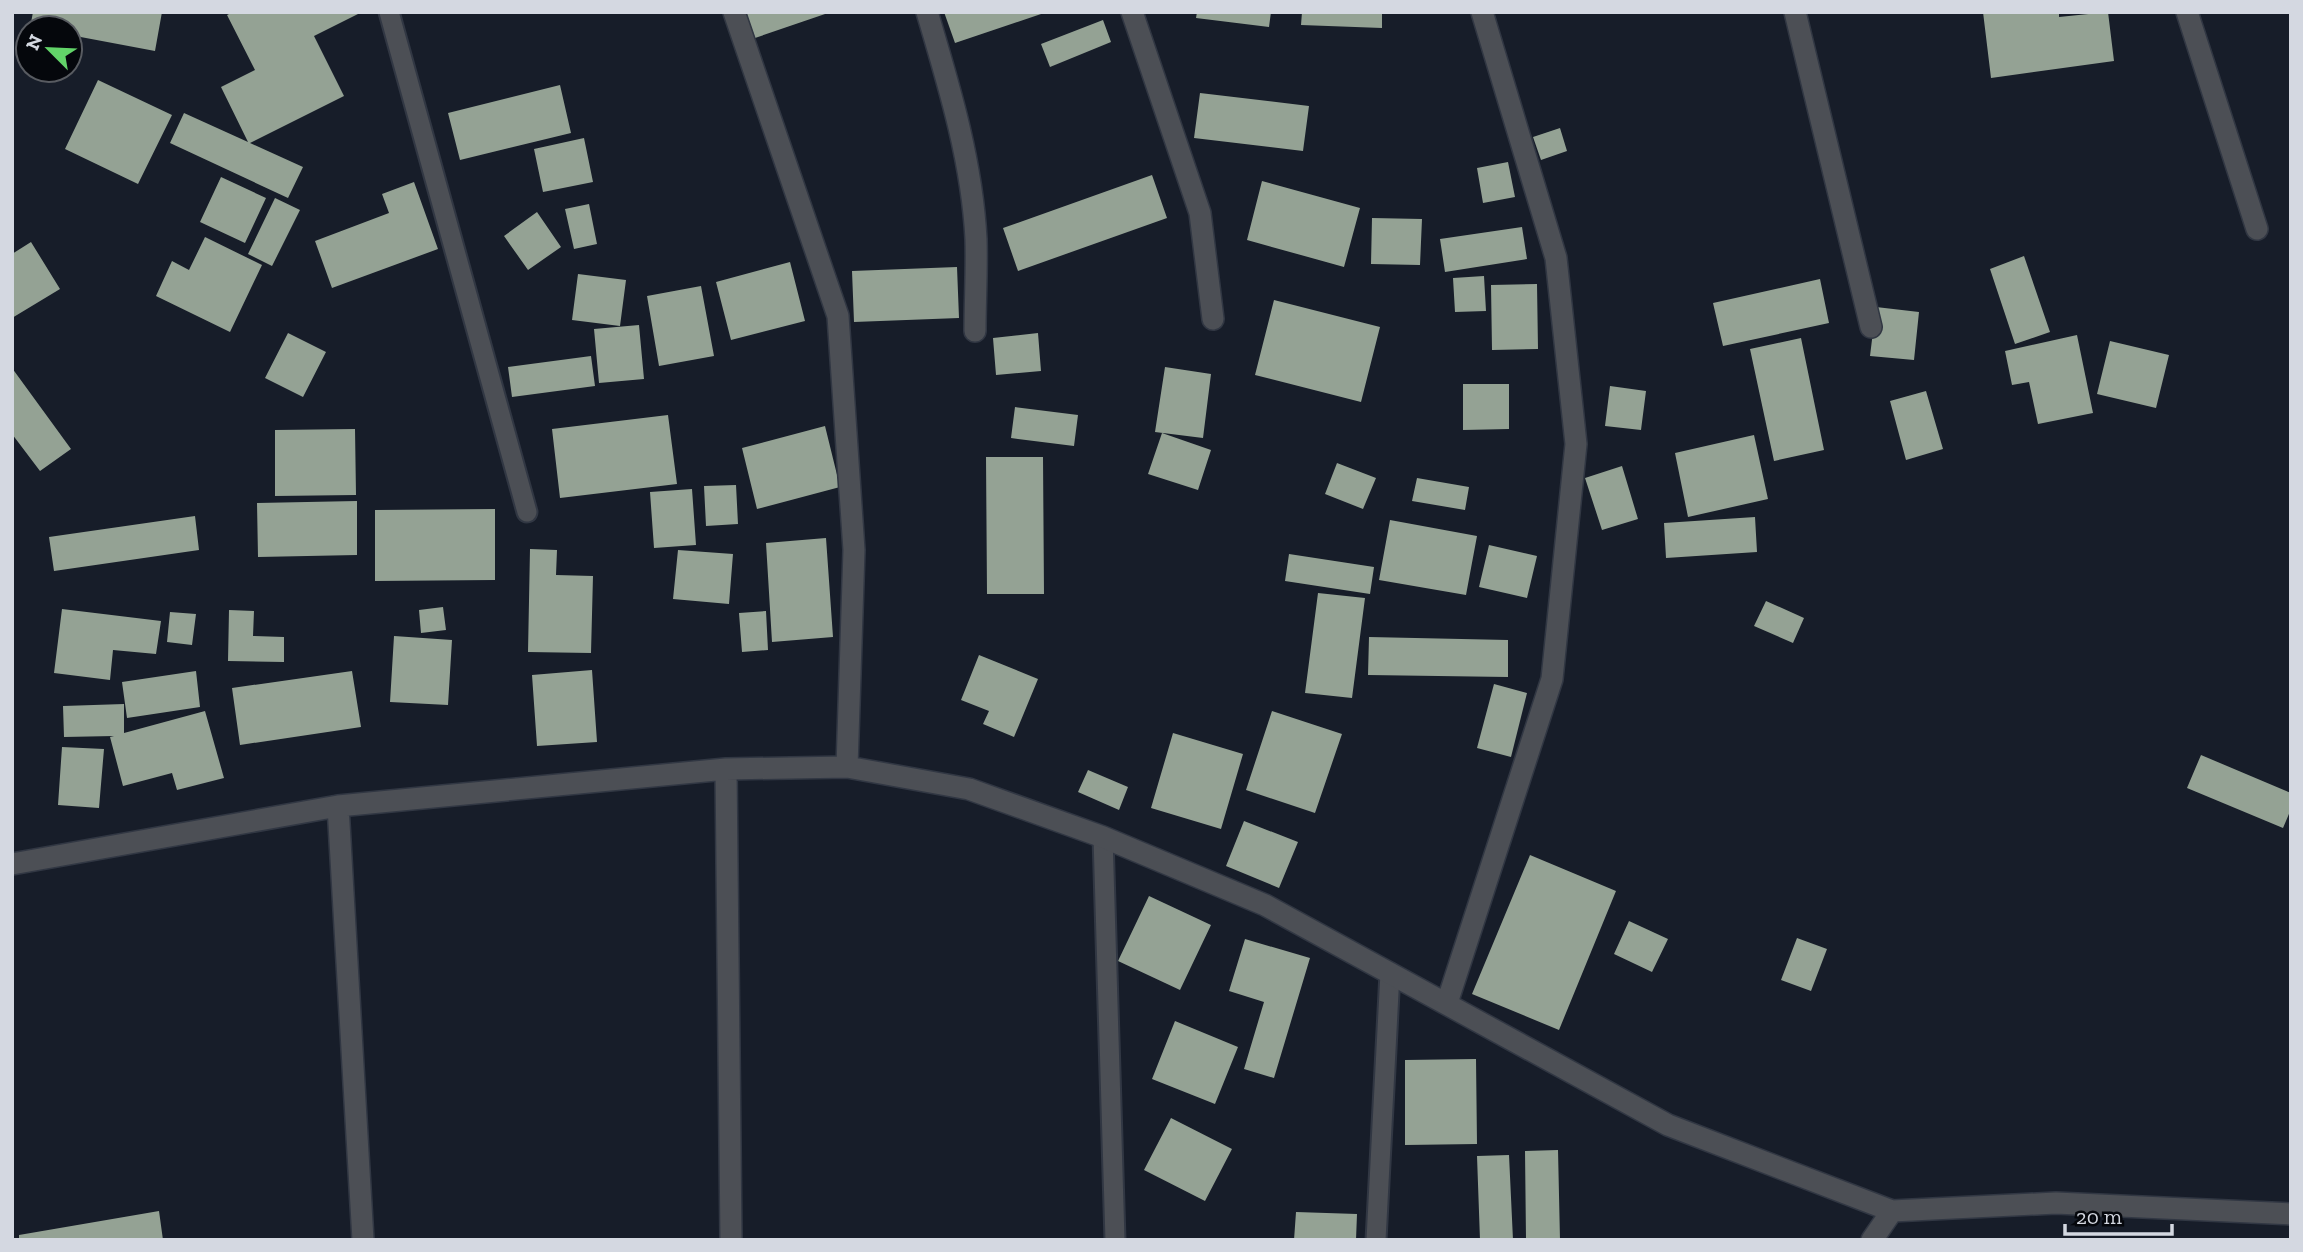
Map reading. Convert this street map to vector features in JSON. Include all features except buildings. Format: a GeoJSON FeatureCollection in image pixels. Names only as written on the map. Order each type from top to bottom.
{"type":"FeatureCollection","features":[{"type":"Feature","properties":{"kind":"street"},"geometry":{"type":"LineString","coordinates":[[734,12],[838,317],[854,550],[847,767]]}},
{"type":"Feature","properties":{"kind":"street"},"geometry":{"type":"LineString","coordinates":[[927,12],[954,104],[969,176],[976,239],[975,331]]}},
{"type":"Feature","properties":{"kind":"street"},"geometry":{"type":"LineString","coordinates":[[1132,12],[1200,213],[1213,319]]}},
{"type":"Feature","properties":{"kind":"street"},"geometry":{"type":"LineString","coordinates":[[1447,1003],[1552,679],[1576,444],[1556,258],[1482,12]]}},
{"type":"Feature","properties":{"kind":"street"},"geometry":{"type":"LineString","coordinates":[[1795,12],[1871,327]]}},
{"type":"Feature","properties":{"kind":"street"},"geometry":{"type":"LineString","coordinates":[[2187,12],[2257,229]]}},
{"type":"Feature","properties":{"kind":"street"},"geometry":{"type":"LineString","coordinates":[[12,864],[338,806],[726,769],[847,767],[969,789],[1103,837],[1265,905],[1668,1125],[1892,1211],[2056,1203],[2291,1214]]}},
{"type":"Feature","properties":{"kind":"street"},"geometry":{"type":"LineString","coordinates":[[726,769],[730,1240]]}},
{"type":"Feature","properties":{"kind":"street"},"geometry":{"type":"LineString","coordinates":[[338,806],[363,1240]]}},
{"type":"Feature","properties":{"kind":"street"},"geometry":{"type":"LineString","coordinates":[[1872,1240],[1892,1211]]}},
{"type":"Feature","properties":{"kind":"lane"},"geometry":{"type":"LineString","coordinates":[[389,12],[527,512]]}},
{"type":"Feature","properties":{"kind":"lane"},"geometry":{"type":"LineString","coordinates":[[1103,837],[1115,1240]]}},
{"type":"Feature","properties":{"kind":"lane"},"geometry":{"type":"LineString","coordinates":[[1376,1240],[1390,973]]}}]}
